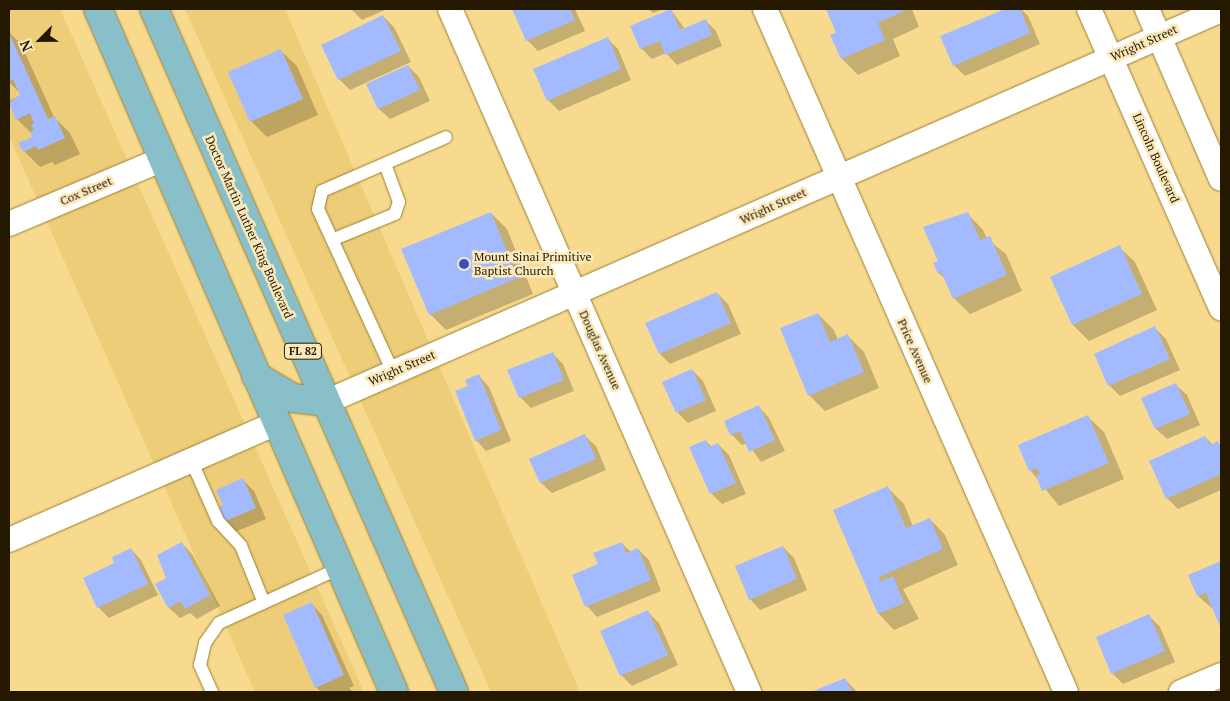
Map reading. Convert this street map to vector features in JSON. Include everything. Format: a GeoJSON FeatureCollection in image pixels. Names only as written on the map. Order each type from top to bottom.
{"type":"FeatureCollection","features":[{"type":"Feature","properties":{"kind":"main road"},"geometry":{"type":"LineString","coordinates":[[98,9],[394,692]]}},
{"type":"Feature","properties":{"kind":"main road","name":"Doctor Martin Luther King Boulevard"},"geometry":{"type":"LineString","coordinates":[[154,9],[454,692]]}},
{"type":"Feature","properties":{"kind":"main road"},"geometry":{"type":"LineString","coordinates":[[256,376],[293,398],[326,402]]}},
{"type":"Feature","properties":{"kind":"street","name":"Douglas Avenue"},"geometry":{"type":"LineString","coordinates":[[450,9],[749,692]]}},
{"type":"Feature","properties":{"kind":"street","name":"Price Avenue"},"geometry":{"type":"LineString","coordinates":[[765,9],[1066,692]]}},
{"type":"Feature","properties":{"kind":"street","name":"Lincoln Boulevard"},"geometry":{"type":"LineString","coordinates":[[1089,9],[1221,308]]}},
{"type":"Feature","properties":{"kind":"street"},"geometry":{"type":"LineString","coordinates":[[1147,9],[1221,179]]}},
{"type":"Feature","properties":{"kind":"street","name":"Wright Street"},"geometry":{"type":"LineString","coordinates":[[326,402],[1221,10]]}},
{"type":"Feature","properties":{"kind":"street","name":"Cox Street"},"geometry":{"type":"LineString","coordinates":[[9,224],[163,159]]}},
{"type":"Feature","properties":{"kind":"street"},"geometry":{"type":"LineString","coordinates":[[9,540],[277,423]]}},
{"type":"Feature","properties":{"kind":"street"},"geometry":{"type":"LineString","coordinates":[[1181,692],[1221,675]]}},
{"type":"Feature","properties":{"kind":"lane"},"geometry":{"type":"LineString","coordinates":[[393,372],[334,239],[318,209],[322,191],[446,137]]}},
{"type":"Feature","properties":{"kind":"lane"},"geometry":{"type":"LineString","coordinates":[[334,239],[395,214],[399,202],[385,164]]}},
{"type":"Feature","properties":{"kind":"lane"},"geometry":{"type":"LineString","coordinates":[[191,460],[218,521],[241,546],[264,602]]}},
{"type":"Feature","properties":{"kind":"lane"},"geometry":{"type":"LineString","coordinates":[[212,692],[200,666],[205,643],[219,623],[340,568]]}},
{"type":"Feature","properties":{"kind":"shaded area"},"geometry":{"type":"Polygon","coordinates":[[[9,9],[60,9],[364,692],[255,692],[9,136],[9,9]]]}},
{"type":"Feature","properties":{"kind":"shaded area"},"geometry":{"type":"Polygon","coordinates":[[[185,9],[285,9],[580,692],[491,692],[185,9]]]}},
{"type":"Feature","properties":{"kind":"building"},"geometry":{"type":"Polygon","coordinates":[[[512,9],[570,9],[575,20],[526,41],[512,9]]]}},
{"type":"Feature","properties":{"kind":"building"},"geometry":{"type":"Polygon","coordinates":[[[671,9],[680,30],[706,19],[712,35],[665,55],[660,41],[640,49],[630,26],[671,9]]]}},
{"type":"Feature","properties":{"kind":"building"},"geometry":{"type":"Polygon","coordinates":[[[826,9],[903,9],[904,11],[878,23],[885,40],[841,59],[830,35],[836,33],[826,9]]]}},
{"type":"Feature","properties":{"kind":"building"},"geometry":{"type":"Polygon","coordinates":[[[1005,9],[1020,9],[1030,33],[953,66],[940,36],[1005,9]]]}},
{"type":"Feature","properties":{"kind":"building"},"geometry":{"type":"Polygon","coordinates":[[[383,15],[401,51],[338,80],[321,45],[383,15]]]}},
{"type":"Feature","properties":{"kind":"building"},"geometry":{"type":"Polygon","coordinates":[[[9,33],[48,119],[55,116],[65,138],[38,150],[36,146],[23,152],[18,143],[32,137],[30,132],[34,130],[31,125],[34,124],[30,113],[16,120],[9,103],[20,95],[13,79],[9,81],[9,33]]]}},
{"type":"Feature","properties":{"kind":"building"},"geometry":{"type":"Polygon","coordinates":[[[608,37],[621,69],[547,101],[533,69],[608,37]]]}},
{"type":"Feature","properties":{"kind":"building"},"geometry":{"type":"Polygon","coordinates":[[[281,49],[303,99],[250,122],[228,72],[281,49]]]}},
{"type":"Feature","properties":{"kind":"building"},"geometry":{"type":"Polygon","coordinates":[[[408,65],[420,90],[378,109],[366,84],[408,65]]]}},
{"type":"Feature","properties":{"kind":"building"},"geometry":{"type":"Polygon","coordinates":[[[491,212],[518,278],[429,315],[401,249],[491,212]]]}},
{"type":"Feature","properties":{"kind":"building"},"geometry":{"type":"Polygon","coordinates":[[[968,212],[980,240],[990,236],[1007,275],[953,299],[941,272],[938,274],[933,263],[938,261],[923,227],[968,212]]]}},
{"type":"Feature","properties":{"kind":"building"},"geometry":{"type":"Polygon","coordinates":[[[1120,245],[1142,294],[1072,325],[1050,277],[1120,245]]]}},
{"type":"Feature","properties":{"kind":"building"},"geometry":{"type":"Polygon","coordinates":[[[717,292],[731,323],[659,354],[645,323],[717,292]]]}},
{"type":"Feature","properties":{"kind":"building"},"geometry":{"type":"Polygon","coordinates":[[[818,313],[830,342],[848,334],[864,372],[808,396],[780,328],[818,313]]]}},
{"type":"Feature","properties":{"kind":"building"},"geometry":{"type":"Polygon","coordinates":[[[1155,326],[1170,359],[1108,386],[1094,354],[1155,326]]]}},
{"type":"Feature","properties":{"kind":"building"},"geometry":{"type":"Polygon","coordinates":[[[553,352],[564,380],[519,398],[507,370],[553,352]]]}},
{"type":"Feature","properties":{"kind":"building"},"geometry":{"type":"Polygon","coordinates":[[[692,369],[706,400],[676,413],[662,382],[692,369]]]}},
{"type":"Feature","properties":{"kind":"building"},"geometry":{"type":"Polygon","coordinates":[[[479,374],[501,430],[475,441],[455,391],[468,386],[465,380],[479,374]]]}},
{"type":"Feature","properties":{"kind":"building"},"geometry":{"type":"Polygon","coordinates":[[[1176,383],[1190,414],[1155,429],[1141,398],[1176,383]]]}},
{"type":"Feature","properties":{"kind":"building"},"geometry":{"type":"Polygon","coordinates":[[[759,405],[775,440],[749,452],[740,431],[730,435],[724,421],[759,405]]]}},
{"type":"Feature","properties":{"kind":"building"},"geometry":{"type":"Polygon","coordinates":[[[1088,415],[1109,463],[1042,491],[1036,475],[1040,474],[1037,468],[1029,471],[1018,445],[1088,415]]]}},
{"type":"Feature","properties":{"kind":"building"},"geometry":{"type":"Polygon","coordinates":[[[585,434],[596,459],[540,483],[529,459],[585,434]]]}},
{"type":"Feature","properties":{"kind":"building"},"geometry":{"type":"Polygon","coordinates":[[[1205,436],[1210,445],[1218,441],[1221,449],[1221,474],[1166,499],[1149,461],[1205,436]]]}},
{"type":"Feature","properties":{"kind":"building"},"geometry":{"type":"Polygon","coordinates":[[[706,440],[709,447],[718,443],[736,483],[710,494],[689,447],[706,440]]]}},
{"type":"Feature","properties":{"kind":"building"},"geometry":{"type":"Polygon","coordinates":[[[243,478],[256,508],[223,522],[217,508],[223,505],[216,490],[243,478]]]}},
{"type":"Feature","properties":{"kind":"building"},"geometry":{"type":"Polygon","coordinates":[[[888,486],[906,528],[930,518],[943,549],[879,577],[880,582],[893,576],[904,603],[878,614],[833,510],[888,486]]]}},
{"type":"Feature","properties":{"kind":"building"},"geometry":{"type":"Polygon","coordinates":[[[182,542],[210,595],[185,609],[180,601],[168,608],[155,584],[166,578],[157,555],[182,542]]]}},
{"type":"Feature","properties":{"kind":"building"},"geometry":{"type":"Polygon","coordinates":[[[622,542],[626,553],[638,548],[651,580],[585,607],[572,575],[598,564],[593,553],[622,542]]]}},
{"type":"Feature","properties":{"kind":"building"},"geometry":{"type":"Polygon","coordinates":[[[783,546],[797,579],[749,600],[735,566],[783,546]]]}},
{"type":"Feature","properties":{"kind":"building"},"geometry":{"type":"Polygon","coordinates":[[[131,548],[148,584],[97,608],[83,578],[114,563],[112,557],[131,548]]]}},
{"type":"Feature","properties":{"kind":"building"},"geometry":{"type":"Polygon","coordinates":[[[1221,561],[1221,629],[1206,593],[1197,596],[1188,575],[1221,561]]]}},
{"type":"Feature","properties":{"kind":"building"},"geometry":{"type":"Polygon","coordinates":[[[312,602],[344,675],[315,688],[283,615],[312,602]]]}},
{"type":"Feature","properties":{"kind":"building"},"geometry":{"type":"Polygon","coordinates":[[[648,610],[668,655],[620,676],[600,631],[648,610]]]}},
{"type":"Feature","properties":{"kind":"building"},"geometry":{"type":"Polygon","coordinates":[[[1149,614],[1165,651],[1111,674],[1096,637],[1149,614]]]}},
{"type":"Feature","properties":{"kind":"building"},"geometry":{"type":"Polygon","coordinates":[[[845,678],[852,692],[811,692],[845,678]]]}},
{"type":"Feature","properties":{"kind":"place","name":"Mount Sinai Primitive Baptist Church"},"geometry":{"type":"Point","coordinates":[464,264]}}]}
